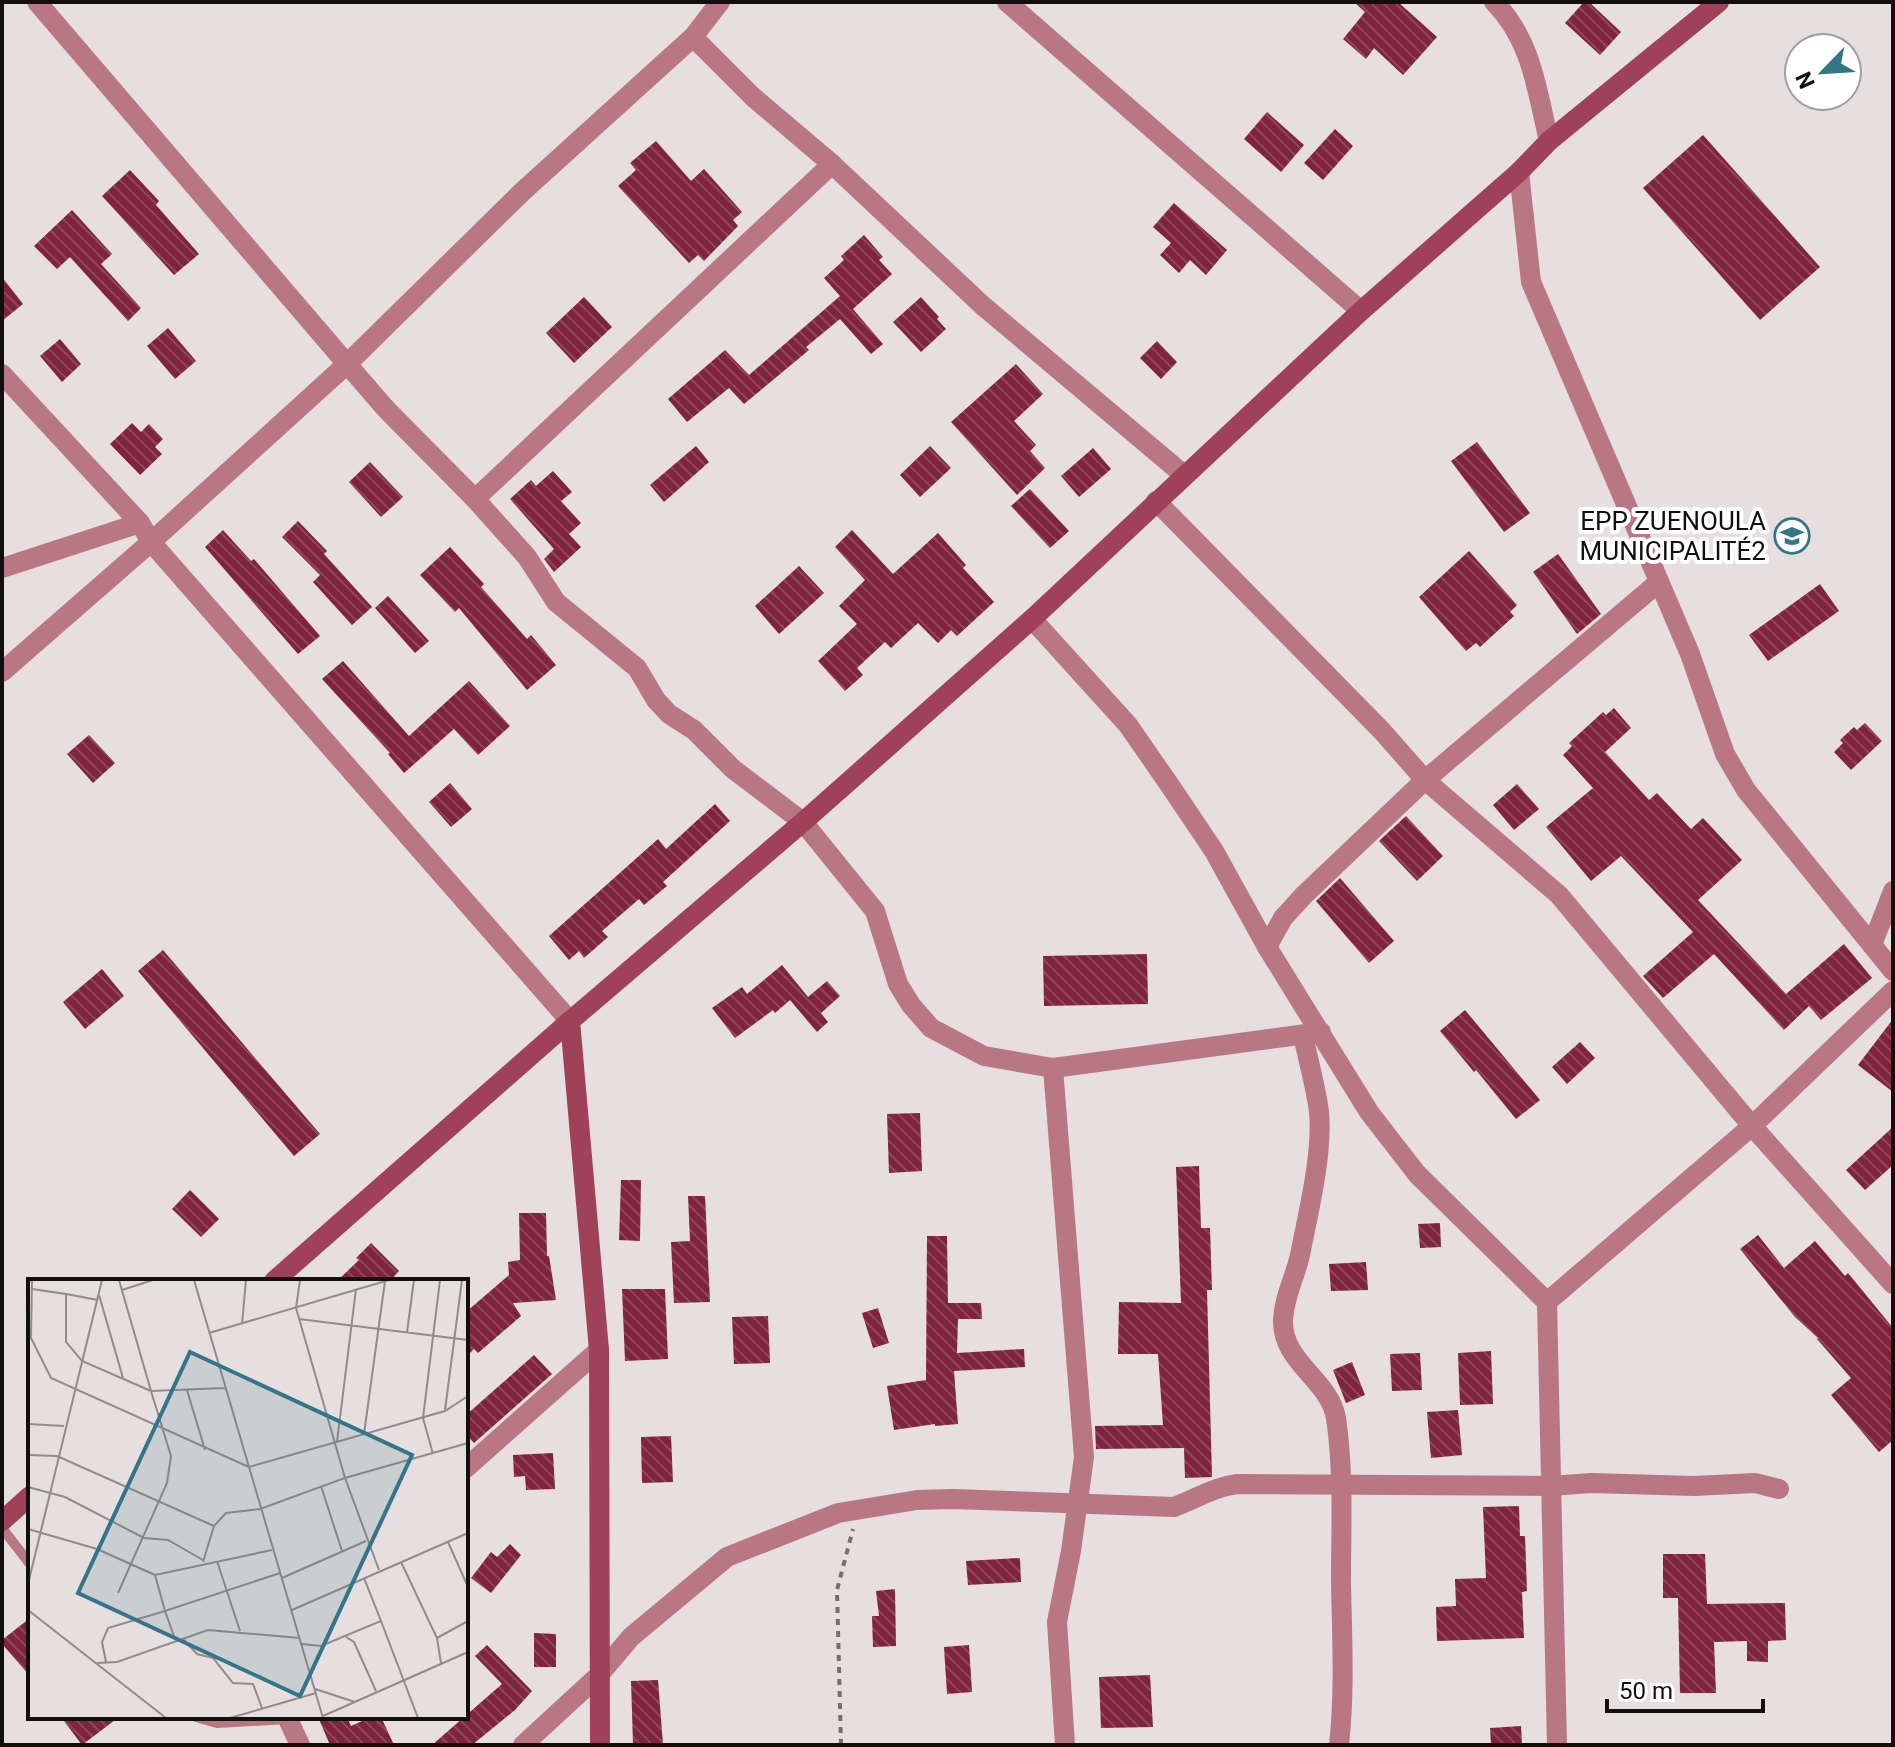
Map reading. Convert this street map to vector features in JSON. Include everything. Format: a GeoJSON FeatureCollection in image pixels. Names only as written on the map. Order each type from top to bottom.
{"type":"FeatureCollection","features":[{"type":"Feature","properties":{"kind":"street"},"geometry":{"type":"LineString","coordinates":[[37,2],[386,409],[527,557],[556,602],[630,661],[669,714],[694,730],[733,769],[803,822],[875,911],[898,984],[931,1028],[984,1056],[1053,1068],[1312,1033]]}},
{"type":"Feature","properties":{"kind":"street"},"geometry":{"type":"LineString","coordinates":[[2,672],[347,364],[512,201],[693,37],[720,2]]}},
{"type":"Feature","properties":{"kind":"street"},"geometry":{"type":"LineString","coordinates":[[1007,2],[1361,311]]}},
{"type":"Feature","properties":{"kind":"street"},"geometry":{"type":"LineString","coordinates":[[1494,2],[1522,37],[1549,141]]}},
{"type":"Feature","properties":{"kind":"street"},"geometry":{"type":"LineString","coordinates":[[276,1279],[1032,619],[1361,311],[1519,172],[1549,141],[1719,2]]}},
{"type":"Feature","properties":{"kind":"street"},"geometry":{"type":"LineString","coordinates":[[693,37],[753,97],[832,164],[982,305],[1184,475]]}},
{"type":"Feature","properties":{"kind":"street"},"geometry":{"type":"LineString","coordinates":[[475,499],[832,164]]}},
{"type":"Feature","properties":{"kind":"street"},"geometry":{"type":"LineString","coordinates":[[1519,172],[1531,282],[1690,654],[1725,754],[1746,790],[1893,971]]}},
{"type":"Feature","properties":{"kind":"street"},"geometry":{"type":"LineString","coordinates":[[4,378],[140,523],[151,542],[570,1021],[599,1350],[600,1745]]}},
{"type":"Feature","properties":{"kind":"street"},"geometry":{"type":"LineString","coordinates":[[1156,501],[1382,731],[1425,780],[1559,895],[1752,1126],[1893,1284]]}},
{"type":"Feature","properties":{"kind":"street"},"geometry":{"type":"LineString","coordinates":[[2,568],[140,523]]}},
{"type":"Feature","properties":{"kind":"street"},"geometry":{"type":"LineString","coordinates":[[1267,947],[1283,918],[1304,895],[1425,780],[1659,582]]}},
{"type":"Feature","properties":{"kind":"street"},"geometry":{"type":"LineString","coordinates":[[1032,619],[1128,725],[1214,851],[1312,1033],[1369,1112],[1417,1174],[1547,1302],[1557,1745]]}},
{"type":"Feature","properties":{"kind":"street"},"geometry":{"type":"LineString","coordinates":[[1872,945],[1893,891]]}},
{"type":"Feature","properties":{"kind":"street"},"geometry":{"type":"LineString","coordinates":[[1547,1302],[1752,1126],[1893,991]]}},
{"type":"Feature","properties":{"kind":"street"},"geometry":{"type":"LineString","coordinates":[[1312,1033],[1319,1145],[1301,1252],[1285,1299],[1283,1322],[1286,1342],[1295,1359],[1332,1405],[1341,1485],[1339,1745]]}},
{"type":"Feature","properties":{"kind":"street"},"geometry":{"type":"LineString","coordinates":[[1053,1068],[1084,1457],[1057,1622],[1065,1745]]}},
{"type":"Feature","properties":{"kind":"street"},"geometry":{"type":"LineString","coordinates":[[468,1466],[599,1350]]}},
{"type":"Feature","properties":{"kind":"street"},"geometry":{"type":"LineString","coordinates":[[523,1745],[598,1676],[631,1637],[727,1557],[838,1513],[917,1500],[953,1499],[1174,1507],[1198,1499],[1219,1487],[1237,1484],[1551,1486],[1591,1483],[1694,1486],[1755,1483],[1779,1489]]}},
{"type":"Feature","properties":{"kind":"street"},"geometry":{"type":"LineString","coordinates":[[2,1521],[28,1498]]}},
{"type":"Feature","properties":{"kind":"street"},"geometry":{"type":"LineString","coordinates":[[287,1719],[300,1745]]}},
{"type":"Feature","properties":{"kind":"lane"},"geometry":{"type":"LineString","coordinates":[[2,1528],[28,1561]]}},
{"type":"Feature","properties":{"kind":"lane"},"geometry":{"type":"LineString","coordinates":[[203,1719],[217,1723],[273,1719]]}},
{"type":"Feature","properties":{"kind":"path"},"geometry":{"type":"LineString","coordinates":[[841,1745],[837,1590],[858,1510]]}},
{"type":"Feature","properties":{"kind":"building"},"geometry":{"type":"Polygon","coordinates":[[[1354,2],[1398,2],[1437,37],[1403,75],[1374,48],[1366,59],[1343,39],[1365,12],[1354,2]]]}},
{"type":"Feature","properties":{"kind":"building"},"geometry":{"type":"Polygon","coordinates":[[[1584,2],[1589,2],[1621,32],[1600,55],[1565,23],[1584,2]]]}},
{"type":"Feature","properties":{"kind":"building"},"geometry":{"type":"Polygon","coordinates":[[[1267,112],[1304,145],[1281,172],[1244,139],[1267,112]]]}},
{"type":"Feature","properties":{"kind":"building"},"geometry":{"type":"Polygon","coordinates":[[[1335,129],[1353,146],[1323,180],[1304,163],[1335,129]]]}},
{"type":"Feature","properties":{"kind":"building"},"geometry":{"type":"Polygon","coordinates":[[[1703,135],[1820,267],[1760,320],[1643,188],[1703,135]]]}},
{"type":"Feature","properties":{"kind":"building"},"geometry":{"type":"Polygon","coordinates":[[[656,141],[691,181],[704,169],[742,212],[733,220],[738,226],[704,261],[698,255],[689,263],[618,186],[636,170],[630,163],[656,141]]]}},
{"type":"Feature","properties":{"kind":"building"},"geometry":{"type":"Polygon","coordinates":[[[130,170],[159,201],[156,205],[199,254],[174,275],[102,196],[130,170]]]}},
{"type":"Feature","properties":{"kind":"building"},"geometry":{"type":"Polygon","coordinates":[[[1174,203],[1227,250],[1206,275],[1190,260],[1179,273],[1160,255],[1171,243],[1153,227],[1174,203]]]}},
{"type":"Feature","properties":{"kind":"building"},"geometry":{"type":"Polygon","coordinates":[[[72,210],[112,254],[101,264],[141,308],[128,321],[70,257],[57,269],[34,246],[72,210]]]}},
{"type":"Feature","properties":{"kind":"building"},"geometry":{"type":"Polygon","coordinates":[[[864,235],[883,257],[879,260],[892,274],[853,309],[883,344],[871,354],[840,319],[806,347],[809,350],[744,404],[729,388],[687,422],[668,399],[725,350],[749,375],[840,296],[824,278],[844,260],[841,256],[864,235]]]}},
{"type":"Feature","properties":{"kind":"building"},"geometry":{"type":"Polygon","coordinates":[[[2,277],[23,304],[2,321],[2,277]]]}},
{"type":"Feature","properties":{"kind":"building"},"geometry":{"type":"Polygon","coordinates":[[[584,297],[612,327],[574,363],[546,333],[584,297]]]}},
{"type":"Feature","properties":{"kind":"building"},"geometry":{"type":"Polygon","coordinates":[[[921,297],[946,329],[921,352],[893,322],[921,297]]]}},
{"type":"Feature","properties":{"kind":"building"},"geometry":{"type":"Polygon","coordinates":[[[168,328],[196,361],[175,379],[147,346],[168,328]]]}},
{"type":"Feature","properties":{"kind":"building"},"geometry":{"type":"Polygon","coordinates":[[[60,339],[81,364],[62,382],[40,356],[60,339]]]}},
{"type":"Feature","properties":{"kind":"building"},"geometry":{"type":"Polygon","coordinates":[[[1157,341],[1177,362],[1161,379],[1140,358],[1157,341]]]}},
{"type":"Feature","properties":{"kind":"building"},"geometry":{"type":"Polygon","coordinates":[[[1016,364],[1043,394],[1014,421],[1036,445],[1030,451],[1045,468],[1017,495],[951,422],[1016,364]]]}},
{"type":"Feature","properties":{"kind":"building"},"geometry":{"type":"Polygon","coordinates":[[[132,423],[141,432],[149,424],[163,439],[155,447],[162,454],[140,475],[110,444],[132,423]]]}},
{"type":"Feature","properties":{"kind":"building"},"geometry":{"type":"Polygon","coordinates":[[[1477,442],[1530,513],[1504,532],[1451,461],[1477,442]]]}},
{"type":"Feature","properties":{"kind":"building"},"geometry":{"type":"Polygon","coordinates":[[[696,446],[709,462],[664,502],[650,485],[696,446]]]}},
{"type":"Feature","properties":{"kind":"building"},"geometry":{"type":"Polygon","coordinates":[[[930,446],[951,468],[920,497],[900,475],[930,446]]]}},
{"type":"Feature","properties":{"kind":"building"},"geometry":{"type":"Polygon","coordinates":[[[1093,448],[1111,469],[1079,497],[1061,476],[1093,448]]]}},
{"type":"Feature","properties":{"kind":"building"},"geometry":{"type":"Polygon","coordinates":[[[370,462],[403,497],[381,517],[349,482],[370,462]]]}},
{"type":"Feature","properties":{"kind":"building"},"geometry":{"type":"Polygon","coordinates":[[[553,471],[572,492],[561,501],[581,523],[569,534],[581,547],[554,572],[544,559],[554,549],[510,499],[531,480],[536,486],[553,471]]]}},
{"type":"Feature","properties":{"kind":"building"},"geometry":{"type":"Polygon","coordinates":[[[1030,489],[1069,531],[1050,548],[1011,506],[1030,489]]]}},
{"type":"Feature","properties":{"kind":"building"},"geometry":{"type":"Polygon","coordinates":[[[298,521],[327,551],[324,554],[372,607],[352,625],[313,582],[320,575],[282,537],[298,521]]]}},
{"type":"Feature","properties":{"kind":"building"},"geometry":{"type":"Polygon","coordinates":[[[223,530],[251,561],[254,559],[320,636],[298,654],[205,547],[223,530]]]}},
{"type":"Feature","properties":{"kind":"building"},"geometry":{"type":"Polygon","coordinates":[[[852,530],[893,574],[938,533],[966,565],[963,568],[994,602],[957,636],[951,630],[938,643],[918,623],[891,648],[885,642],[857,668],[863,675],[845,691],[818,661],[857,624],[839,606],[865,580],[835,547],[852,530]]]}},
{"type":"Feature","properties":{"kind":"building"},"geometry":{"type":"Polygon","coordinates":[[[450,547],[527,639],[531,635],[556,665],[527,690],[459,608],[455,612],[420,575],[450,547]]]}},
{"type":"Feature","properties":{"kind":"building"},"geometry":{"type":"Polygon","coordinates":[[[1469,551],[1517,605],[1510,612],[1514,616],[1480,647],[1476,643],[1466,651],[1419,597],[1469,551]]]}},
{"type":"Feature","properties":{"kind":"building"},"geometry":{"type":"Polygon","coordinates":[[[1558,554],[1601,614],[1577,634],[1533,572],[1558,554]]]}},
{"type":"Feature","properties":{"kind":"building"},"geometry":{"type":"Polygon","coordinates":[[[799,566],[824,593],[779,634],[755,606],[799,566]]]}},
{"type":"Feature","properties":{"kind":"building"},"geometry":{"type":"Polygon","coordinates":[[[1820,584],[1839,611],[1768,661],[1749,635],[1820,584]]]}},
{"type":"Feature","properties":{"kind":"building"},"geometry":{"type":"Polygon","coordinates":[[[388,596],[429,641],[415,653],[375,608],[388,596]]]}},
{"type":"Feature","properties":{"kind":"building"},"geometry":{"type":"Polygon","coordinates":[[[343,661],[409,736],[469,681],[510,726],[478,755],[454,729],[404,773],[390,753],[322,679],[343,661]]]}},
{"type":"Feature","properties":{"kind":"building"},"geometry":{"type":"Polygon","coordinates":[[[1614,708],[1631,728],[1605,752],[1649,800],[1657,793],[1691,829],[1703,818],[1742,860],[1698,900],[1786,994],[1844,944],[1872,978],[1821,1020],[1809,1006],[1784,1030],[1714,954],[1663,998],[1643,976],[1693,932],[1621,856],[1591,881],[1546,827],[1593,788],[1563,755],[1572,746],[1569,743],[1603,712],[1606,715],[1614,708]]]}},
{"type":"Feature","properties":{"kind":"building"},"geometry":{"type":"Polygon","coordinates":[[[1865,723],[1882,741],[1851,770],[1834,752],[1843,743],[1840,740],[1854,727],[1857,730],[1865,723]]]}},
{"type":"Feature","properties":{"kind":"building"},"geometry":{"type":"Polygon","coordinates":[[[89,735],[115,763],[93,783],[67,754],[89,735]]]}},
{"type":"Feature","properties":{"kind":"building"},"geometry":{"type":"Polygon","coordinates":[[[450,783],[472,809],[451,827],[429,802],[450,783]]]}},
{"type":"Feature","properties":{"kind":"building"},"geometry":{"type":"Polygon","coordinates":[[[1517,784],[1539,809],[1514,830],[1493,805],[1517,784]]]}},
{"type":"Feature","properties":{"kind":"building"},"geometry":{"type":"Polygon","coordinates":[[[715,804],[730,821],[663,882],[667,886],[644,905],[639,899],[602,931],[608,937],[584,958],[579,951],[569,960],[549,936],[658,839],[666,849],[715,804]]]}},
{"type":"Feature","properties":{"kind":"building"},"geometry":{"type":"Polygon","coordinates":[[[1406,816],[1443,856],[1417,881],[1379,841],[1406,816]]]}},
{"type":"Feature","properties":{"kind":"building"},"geometry":{"type":"Polygon","coordinates":[[[1340,878],[1394,941],[1369,963],[1316,901],[1340,878]]]}},
{"type":"Feature","properties":{"kind":"building"},"geometry":{"type":"Polygon","coordinates":[[[163,950],[320,1134],[294,1156],[138,971],[163,950]]]}},
{"type":"Feature","properties":{"kind":"building"},"geometry":{"type":"Polygon","coordinates":[[[1147,954],[1148,1004],[1044,1006],[1043,956],[1147,954]]]}},
{"type":"Feature","properties":{"kind":"building"},"geometry":{"type":"Polygon","coordinates":[[[782,965],[808,997],[827,981],[840,996],[821,1013],[828,1022],[817,1032],[790,1000],[735,1038],[712,1008],[742,987],[747,994],[782,965]]]}},
{"type":"Feature","properties":{"kind":"building"},"geometry":{"type":"Polygon","coordinates":[[[102,969],[124,996],[85,1029],[63,1002],[102,969]]]}},
{"type":"Feature","properties":{"kind":"building"},"geometry":{"type":"Polygon","coordinates":[[[1465,1010],[1540,1100],[1516,1119],[1440,1031],[1465,1010]]]}},
{"type":"Feature","properties":{"kind":"building"},"geometry":{"type":"Polygon","coordinates":[[[1893,1019],[1893,1092],[1858,1065],[1893,1019]]]}},
{"type":"Feature","properties":{"kind":"building"},"geometry":{"type":"Polygon","coordinates":[[[1580,1042],[1595,1058],[1567,1084],[1552,1067],[1580,1042]]]}},
{"type":"Feature","properties":{"kind":"building"},"geometry":{"type":"Polygon","coordinates":[[[920,1113],[922,1171],[889,1173],[887,1114],[920,1113]]]}},
{"type":"Feature","properties":{"kind":"building"},"geometry":{"type":"Polygon","coordinates":[[[1893,1127],[1893,1165],[1865,1190],[1846,1170],[1893,1127]]]}},
{"type":"Feature","properties":{"kind":"building"},"geometry":{"type":"Polygon","coordinates":[[[1199,1166],[1201,1228],[1210,1228],[1212,1290],[1207,1290],[1212,1477],[1185,1478],[1184,1448],[1096,1449],[1095,1426],[1163,1425],[1158,1354],[1118,1354],[1119,1302],[1181,1303],[1176,1167],[1199,1166]]]}},
{"type":"Feature","properties":{"kind":"building"},"geometry":{"type":"Polygon","coordinates":[[[621,1180],[641,1180],[640,1241],[619,1240],[621,1180]]]}},
{"type":"Feature","properties":{"kind":"building"},"geometry":{"type":"Polygon","coordinates":[[[190,1190],[219,1219],[201,1237],[172,1209],[190,1190]]]}},
{"type":"Feature","properties":{"kind":"building"},"geometry":{"type":"Polygon","coordinates":[[[688,1196],[705,1196],[710,1302],[674,1303],[671,1242],[690,1241],[688,1196]]]}},
{"type":"Feature","properties":{"kind":"building"},"geometry":{"type":"Polygon","coordinates":[[[519,1213],[546,1213],[547,1256],[556,1300],[513,1303],[521,1316],[478,1353],[474,1349],[468,1355],[468,1310],[509,1275],[508,1262],[520,1260],[519,1213]]]}},
{"type":"Feature","properties":{"kind":"building"},"geometry":{"type":"Polygon","coordinates":[[[1440,1223],[1441,1247],[1420,1248],[1418,1224],[1440,1223]]]}},
{"type":"Feature","properties":{"kind":"building"},"geometry":{"type":"Polygon","coordinates":[[[1758,1235],[1784,1268],[1815,1241],[1845,1276],[1848,1273],[1893,1328],[1893,1440],[1879,1452],[1831,1395],[1851,1378],[1818,1338],[1795,1317],[1740,1249],[1758,1235]]]}},
{"type":"Feature","properties":{"kind":"building"},"geometry":{"type":"Polygon","coordinates":[[[927,1236],[947,1236],[948,1303],[981,1303],[982,1319],[958,1319],[957,1353],[1024,1349],[1025,1367],[954,1371],[958,1424],[894,1430],[887,1386],[926,1380],[927,1236]]]}},
{"type":"Feature","properties":{"kind":"building"},"geometry":{"type":"Polygon","coordinates":[[[371,1243],[399,1271],[392,1279],[339,1279],[359,1260],[356,1258],[371,1243]]]}},
{"type":"Feature","properties":{"kind":"building"},"geometry":{"type":"Polygon","coordinates":[[[1366,1262],[1368,1290],[1331,1291],[1329,1264],[1366,1262]]]}},
{"type":"Feature","properties":{"kind":"building"},"geometry":{"type":"Polygon","coordinates":[[[622,1289],[665,1289],[668,1359],[625,1361],[622,1289]]]}},
{"type":"Feature","properties":{"kind":"building"},"geometry":{"type":"Polygon","coordinates":[[[878,1308],[889,1343],[873,1348],[862,1313],[878,1308]]]}},
{"type":"Feature","properties":{"kind":"building"},"geometry":{"type":"Polygon","coordinates":[[[768,1316],[770,1363],[734,1364],[732,1317],[768,1316]]]}},
{"type":"Feature","properties":{"kind":"building"},"geometry":{"type":"Polygon","coordinates":[[[1491,1351],[1493,1404],[1460,1405],[1458,1353],[1491,1351]]]}},
{"type":"Feature","properties":{"kind":"building"},"geometry":{"type":"Polygon","coordinates":[[[1420,1353],[1422,1390],[1392,1391],[1390,1354],[1420,1353]]]}},
{"type":"Feature","properties":{"kind":"building"},"geometry":{"type":"Polygon","coordinates":[[[534,1355],[552,1374],[474,1443],[468,1436],[468,1413],[534,1355]]]}},
{"type":"Feature","properties":{"kind":"building"},"geometry":{"type":"Polygon","coordinates":[[[1352,1362],[1365,1395],[1346,1403],[1333,1370],[1352,1362]]]}},
{"type":"Feature","properties":{"kind":"building"},"geometry":{"type":"Polygon","coordinates":[[[1458,1410],[1462,1455],[1431,1458],[1427,1412],[1458,1410]]]}},
{"type":"Feature","properties":{"kind":"building"},"geometry":{"type":"Polygon","coordinates":[[[671,1436],[673,1482],[642,1483],[641,1437],[671,1436]]]}},
{"type":"Feature","properties":{"kind":"building"},"geometry":{"type":"Polygon","coordinates":[[[553,1453],[555,1489],[526,1490],[525,1476],[514,1477],[513,1455],[553,1453]]]}},
{"type":"Feature","properties":{"kind":"building"},"geometry":{"type":"Polygon","coordinates":[[[1519,1506],[1520,1536],[1525,1536],[1527,1591],[1522,1592],[1524,1638],[1437,1641],[1436,1607],[1456,1606],[1455,1579],[1486,1578],[1483,1507],[1519,1506]]]}},
{"type":"Feature","properties":{"kind":"building"},"geometry":{"type":"Polygon","coordinates":[[[510,1544],[521,1555],[491,1593],[471,1578],[491,1552],[497,1557],[510,1544]]]}},
{"type":"Feature","properties":{"kind":"building"},"geometry":{"type":"Polygon","coordinates":[[[1663,1554],[1705,1554],[1707,1604],[1785,1603],[1786,1640],[1768,1641],[1768,1662],[1747,1661],[1747,1641],[1714,1642],[1716,1693],[1680,1693],[1678,1598],[1663,1598],[1663,1554]]]}},
{"type":"Feature","properties":{"kind":"building"},"geometry":{"type":"Polygon","coordinates":[[[1020,1558],[1021,1582],[968,1585],[966,1561],[1020,1558]]]}},
{"type":"Feature","properties":{"kind":"building"},"geometry":{"type":"Polygon","coordinates":[[[895,1589],[896,1646],[873,1647],[872,1616],[879,1616],[876,1591],[895,1589]]]}},
{"type":"Feature","properties":{"kind":"building"},"geometry":{"type":"Polygon","coordinates":[[[28,1620],[28,1674],[2,1644],[2,1640],[28,1620]]]}},
{"type":"Feature","properties":{"kind":"building"},"geometry":{"type":"Polygon","coordinates":[[[534,1633],[556,1634],[556,1667],[534,1667],[534,1633]]]}},
{"type":"Feature","properties":{"kind":"building"},"geometry":{"type":"Polygon","coordinates":[[[487,1645],[532,1691],[515,1710],[472,1745],[432,1745],[462,1719],[468,1719],[468,1714],[502,1684],[475,1656],[487,1645]]]}},
{"type":"Feature","properties":{"kind":"building"},"geometry":{"type":"Polygon","coordinates":[[[969,1645],[972,1692],[947,1694],[944,1647],[969,1645]]]}},
{"type":"Feature","properties":{"kind":"building"},"geometry":{"type":"Polygon","coordinates":[[[1150,1675],[1153,1727],[1101,1728],[1099,1677],[1150,1675]]]}},
{"type":"Feature","properties":{"kind":"building"},"geometry":{"type":"Polygon","coordinates":[[[658,1680],[663,1745],[633,1745],[631,1681],[658,1680]]]}},
{"type":"Feature","properties":{"kind":"building"},"geometry":{"type":"Polygon","coordinates":[[[62,1719],[116,1719],[82,1745],[62,1719]]]}},
{"type":"Feature","properties":{"kind":"building"},"geometry":{"type":"Polygon","coordinates":[[[319,1719],[348,1719],[351,1726],[367,1719],[382,1719],[394,1745],[330,1745],[319,1719]]]}},
{"type":"Feature","properties":{"kind":"building"},"geometry":{"type":"Polygon","coordinates":[[[1521,1726],[1522,1745],[1491,1745],[1490,1728],[1521,1726]]]}},
{"type":"Feature","properties":{"kind":"place","name":"EPP ZUENOULA MUNICIPALITÉ2"},"geometry":{"type":"Point","coordinates":[1792,536]}}]}
